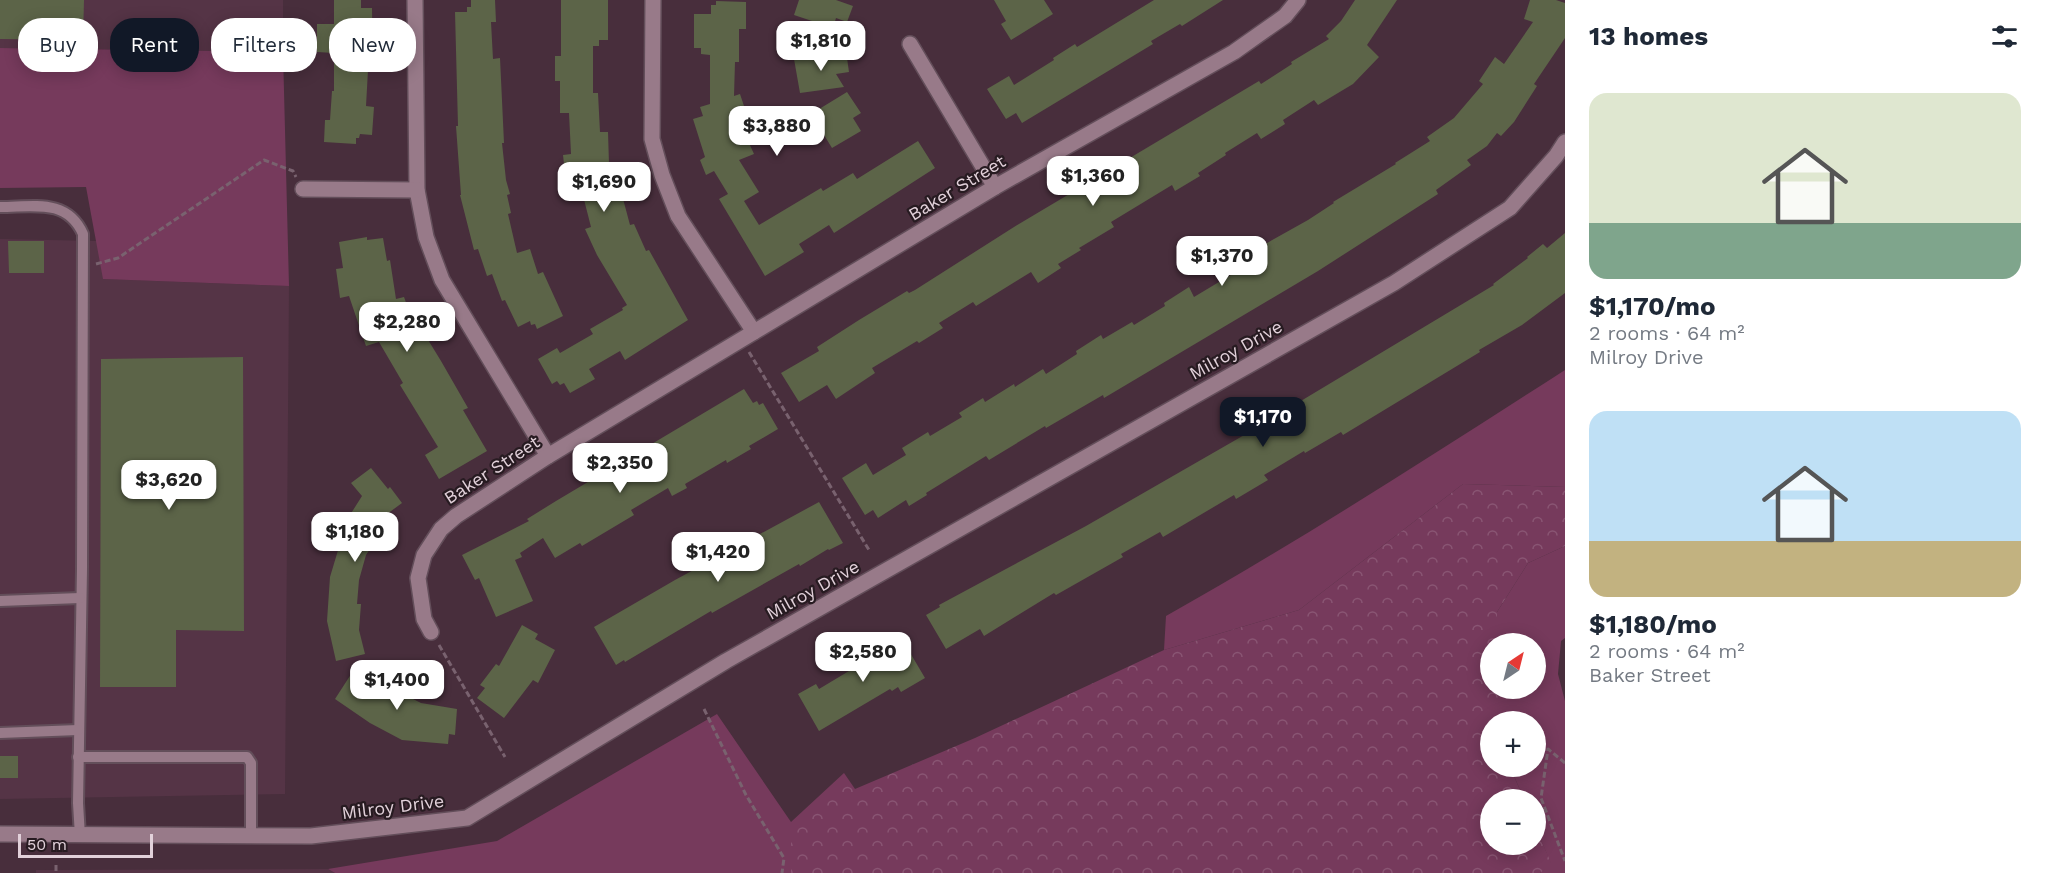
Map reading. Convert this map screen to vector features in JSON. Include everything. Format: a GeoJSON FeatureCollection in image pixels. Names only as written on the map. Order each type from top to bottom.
{"type":"FeatureCollection","features":[{"type":"Feature","properties":{"kind":"street"},"geometry":{"type":"LineString","coordinates":[[415,0],[417,190],[426,237],[442,280],[548,456]]}},
{"type":"Feature","properties":{"kind":"street"},"geometry":{"type":"LineString","coordinates":[[653,0],[652,139],[662,175],[678,216],[748,336]]}},
{"type":"Feature","properties":{"kind":"street","name":"Baker Street"},"geometry":{"type":"LineString","coordinates":[[431,632],[424,619],[418,578],[424,555],[429,546],[441,529],[456,516],[548,456],[995,187],[1234,52],[1285,16],[1298,0]]}},
{"type":"Feature","properties":{"kind":"street"},"geometry":{"type":"LineString","coordinates":[[910,44],[995,187]]}},
{"type":"Feature","properties":{"kind":"street","name":"Milroy Drive"},"geometry":{"type":"LineString","coordinates":[[0,835],[311,836],[467,818],[726,661],[1394,283],[1510,208],[1556,156],[1565,142]]}},
{"type":"Feature","properties":{"kind":"street"},"geometry":{"type":"LineString","coordinates":[[303,189],[417,190]]}},
{"type":"Feature","properties":{"kind":"lane"},"geometry":{"type":"LineString","coordinates":[[0,207],[60,209],[71,215],[83,234],[82,570],[78,730],[80,836]]}},
{"type":"Feature","properties":{"kind":"lane"},"geometry":{"type":"LineString","coordinates":[[0,601],[80,598]]}},
{"type":"Feature","properties":{"kind":"lane"},"geometry":{"type":"LineString","coordinates":[[0,733],[78,730]]}},
{"type":"Feature","properties":{"kind":"lane"},"geometry":{"type":"LineString","coordinates":[[78,757],[247,757],[251,763],[251,837]]}},
{"type":"Feature","properties":{"kind":"path"},"geometry":{"type":"LineString","coordinates":[[83,268],[118,258],[264,160],[293,171],[303,189]]}},
{"type":"Feature","properties":{"kind":"path"},"geometry":{"type":"LineString","coordinates":[[748,336],[870,550]]}},
{"type":"Feature","properties":{"kind":"path"},"geometry":{"type":"LineString","coordinates":[[431,632],[505,757]]}},
{"type":"Feature","properties":{"kind":"path"},"geometry":{"type":"LineString","coordinates":[[704,709],[746,795],[784,858],[782,873]]}},
{"type":"Feature","properties":{"kind":"path"},"geometry":{"type":"LineString","coordinates":[[1565,764],[1548,749],[1541,798],[1565,861]]}},
{"type":"Feature","properties":{"kind":"path"},"geometry":{"type":"LineString","coordinates":[[56,865],[56,873]]}},
{"type":"Feature","properties":{"kind":"shaded area"},"geometry":{"type":"Polygon","coordinates":[[[0,0],[283,0],[283,18],[211,18],[211,51],[199,51],[199,18],[110,18],[110,50],[98,49],[98,18],[18,18],[18,48],[0,48],[0,0]]]}},
{"type":"Feature","properties":{"kind":"shaded area"},"geometry":{"type":"Polygon","coordinates":[[[0,239],[97,241],[104,279],[289,286],[285,794],[0,799],[0,239]]]}},
{"type":"Feature","properties":{"kind":"shaded area"},"geometry":{"type":"Polygon","coordinates":[[[328,869],[335,873],[36,873],[36,870],[328,869]]]}},
{"type":"Feature","properties":{"kind":"green space"},"geometry":{"type":"Polygon","coordinates":[[[0,48],[18,48],[18,72],[98,72],[98,49],[110,50],[110,72],[199,72],[199,51],[211,51],[211,72],[284,72],[289,286],[103,279],[86,187],[0,188],[0,48]]]}},
{"type":"Feature","properties":{"kind":"green space"},"geometry":{"type":"Polygon","coordinates":[[[1565,370],[1565,487],[1463,484],[1299,610],[1164,650],[1166,616],[1318,526],[1565,370]]]}},
{"type":"Feature","properties":{"kind":"green space"},"geometry":{"type":"Polygon","coordinates":[[[1463,484],[1565,487],[1565,546],[1528,563],[1497,612],[1497,633],[1480,633],[1480,699],[1498,699],[1498,711],[1480,711],[1480,777],[1514,777],[1520,789],[1480,789],[1480,855],[1546,855],[1546,851],[1552,865],[1540,873],[791,873],[791,822],[844,773],[855,789],[975,738],[1164,650],[1299,610],[1463,484]]]}},
{"type":"Feature","properties":{"kind":"green space"},"geometry":{"type":"Polygon","coordinates":[[[1565,546],[1565,638],[1561,641],[1558,674],[1565,701],[1565,873],[1540,873],[1551,864],[1546,852],[1546,789],[1520,789],[1514,777],[1546,777],[1546,711],[1498,711],[1498,699],[1546,699],[1546,633],[1497,633],[1497,612],[1528,563],[1565,546]]]}},
{"type":"Feature","properties":{"kind":"green space"},"geometry":{"type":"Polygon","coordinates":[[[717,714],[791,822],[791,873],[335,873],[328,869],[497,841],[717,714]]]}},
{"type":"Feature","properties":{"kind":"building"},"geometry":{"type":"Polygon","coordinates":[[[0,0],[84,0],[84,18],[18,18],[18,39],[0,39],[0,0]]]}},
{"type":"Feature","properties":{"kind":"building"},"geometry":{"type":"Polygon","coordinates":[[[334,0],[361,0],[361,8],[372,8],[372,18],[334,18],[334,0]]]}},
{"type":"Feature","properties":{"kind":"building"},"geometry":{"type":"Polygon","coordinates":[[[471,0],[495,0],[496,22],[491,22],[493,59],[500,58],[504,143],[502,143],[511,213],[508,214],[517,253],[530,249],[538,274],[543,272],[563,316],[537,329],[535,324],[531,325],[530,321],[518,327],[505,300],[502,301],[492,274],[487,276],[478,249],[474,250],[460,195],[456,126],[458,126],[455,12],[467,12],[467,7],[471,7],[471,0]]]}},
{"type":"Feature","properties":{"kind":"building"},"geometry":{"type":"Polygon","coordinates":[[[561,0],[608,0],[608,40],[599,40],[599,46],[593,46],[593,93],[598,93],[600,132],[608,132],[609,164],[612,163],[616,197],[622,195],[630,225],[634,224],[646,251],[649,250],[688,320],[625,360],[620,351],[589,369],[595,379],[570,393],[564,383],[560,385],[557,381],[552,384],[538,359],[557,348],[560,353],[593,334],[590,329],[623,310],[622,308],[627,305],[597,255],[585,229],[591,227],[579,180],[566,182],[563,155],[571,154],[569,113],[560,113],[560,81],[555,81],[555,56],[561,56],[561,0]]]}},
{"type":"Feature","properties":{"kind":"building"},"geometry":{"type":"Polygon","coordinates":[[[799,0],[836,0],[853,6],[847,22],[836,18],[833,28],[794,15],[799,0]]]}},
{"type":"Feature","properties":{"kind":"building"},"geometry":{"type":"Polygon","coordinates":[[[994,0],[1044,0],[1053,14],[1011,40],[1001,24],[1006,21],[994,0]]]}},
{"type":"Feature","properties":{"kind":"building"},"geometry":{"type":"Polygon","coordinates":[[[1154,0],[1223,0],[1182,26],[1180,24],[1151,41],[1153,44],[1022,123],[1016,113],[1006,119],[987,89],[1009,76],[1014,85],[1075,44],[1077,47],[1154,0]]]}},
{"type":"Feature","properties":{"kind":"building"},"geometry":{"type":"Polygon","coordinates":[[[1355,0],[1397,0],[1367,45],[1379,57],[1353,84],[1318,105],[1314,100],[1283,120],[1285,124],[1261,139],[1257,133],[1225,153],[1226,155],[1198,173],[1200,176],[1175,191],[1172,185],[1111,222],[1114,227],[1079,248],[1081,250],[1058,264],[1061,268],[1038,283],[1031,272],[976,306],[973,302],[939,323],[943,328],[872,368],[875,373],[836,399],[827,385],[799,402],[781,373],[819,351],[817,347],[859,320],[907,291],[909,293],[915,290],[1014,227],[1259,81],[1261,84],[1292,64],[1291,62],[1329,39],[1326,36],[1341,21],[1355,0]]]}},
{"type":"Feature","properties":{"kind":"building"},"geometry":{"type":"Polygon","coordinates":[[[1530,0],[1556,0],[1565,3],[1565,38],[1534,84],[1537,86],[1514,122],[1501,136],[1497,133],[1487,146],[1467,160],[1471,165],[1436,190],[1438,194],[1318,271],[1104,398],[1103,395],[1046,428],[1045,426],[989,460],[986,456],[909,506],[906,500],[878,518],[873,510],[865,515],[842,478],[866,463],[873,475],[906,455],[902,448],[928,432],[930,436],[962,417],[959,413],[983,398],[985,402],[1043,369],[1046,374],[1101,335],[1103,339],[1132,322],[1134,325],[1165,306],[1164,303],[1189,287],[1194,297],[1254,261],[1249,253],[1308,220],[1430,141],[1427,137],[1454,118],[1483,84],[1479,81],[1495,57],[1504,64],[1533,22],[1524,19],[1530,0]]]}},
{"type":"Feature","properties":{"kind":"building"},"geometry":{"type":"Polygon","coordinates":[[[716,1],[746,2],[746,29],[739,29],[739,62],[735,62],[734,96],[740,94],[749,121],[740,123],[754,154],[739,160],[759,192],[744,201],[759,225],[821,188],[823,191],[853,173],[857,179],[918,141],[935,168],[834,233],[829,225],[799,244],[804,252],[765,276],[719,199],[728,194],[714,171],[706,175],[700,160],[705,157],[693,119],[703,116],[700,107],[710,104],[710,55],[701,54],[701,48],[694,48],[694,14],[711,14],[711,5],[716,5],[716,1]]]}},
{"type":"Feature","properties":{"kind":"building"},"geometry":{"type":"Polygon","coordinates":[[[317,24],[329,24],[329,53],[317,52],[317,24]]]}},
{"type":"Feature","properties":{"kind":"building"},"geometry":{"type":"Polygon","coordinates":[[[846,51],[849,72],[836,74],[844,87],[800,93],[794,59],[846,51]]]}},
{"type":"Feature","properties":{"kind":"building"},"geometry":{"type":"Polygon","coordinates":[[[334,72],[368,72],[366,106],[374,107],[372,135],[360,134],[359,138],[356,138],[356,144],[324,142],[325,120],[330,120],[332,91],[334,91],[334,72]]]}},
{"type":"Feature","properties":{"kind":"building"},"geometry":{"type":"Polygon","coordinates":[[[847,92],[861,113],[853,118],[861,131],[832,148],[811,114],[847,92]]]}},
{"type":"Feature","properties":{"kind":"building"},"geometry":{"type":"Polygon","coordinates":[[[1565,233],[1565,293],[1522,325],[1343,435],[1341,432],[1264,475],[1268,480],[1236,499],[1234,495],[1163,537],[1160,532],[1121,554],[1123,557],[1056,595],[1054,593],[984,636],[980,629],[946,649],[926,615],[940,607],[939,605],[1086,526],[1246,434],[1494,285],[1543,244],[1547,248],[1565,233]]]}},
{"type":"Feature","properties":{"kind":"building"},"geometry":{"type":"Polygon","coordinates":[[[367,237],[367,240],[383,238],[387,261],[390,260],[396,299],[404,297],[417,333],[422,330],[441,361],[468,408],[463,410],[487,451],[439,479],[425,455],[438,447],[400,385],[403,383],[379,342],[366,346],[349,296],[340,298],[336,269],[343,268],[339,242],[367,237]]]}},
{"type":"Feature","properties":{"kind":"building"},"geometry":{"type":"Polygon","coordinates":[[[8,241],[44,241],[44,273],[9,273],[8,241]]]}},
{"type":"Feature","properties":{"kind":"building"},"geometry":{"type":"Polygon","coordinates":[[[243,357],[244,631],[176,630],[176,687],[100,687],[101,359],[243,357]]]}},
{"type":"Feature","properties":{"kind":"building"},"geometry":{"type":"Polygon","coordinates":[[[744,389],[753,403],[757,401],[759,405],[763,403],[778,429],[749,446],[751,449],[727,463],[726,460],[685,484],[687,488],[672,496],[668,488],[631,510],[634,515],[582,546],[580,543],[555,558],[543,538],[520,553],[522,557],[515,560],[533,601],[496,617],[479,578],[475,580],[462,555],[529,521],[527,519],[556,501],[744,389]]]}},
{"type":"Feature","properties":{"kind":"building"},"geometry":{"type":"Polygon","coordinates":[[[371,468],[402,503],[387,514],[371,537],[376,540],[366,555],[359,580],[357,604],[361,604],[359,630],[365,654],[336,661],[327,621],[330,577],[342,537],[338,534],[362,496],[351,483],[371,468]]]}},
{"type":"Feature","properties":{"kind":"building"},"geometry":{"type":"Polygon","coordinates":[[[819,502],[843,543],[800,566],[799,564],[712,613],[711,611],[625,662],[624,660],[616,665],[594,627],[819,502]]]}},
{"type":"Feature","properties":{"kind":"building"},"geometry":{"type":"Polygon","coordinates":[[[522,625],[538,634],[535,639],[555,650],[538,683],[533,680],[504,718],[477,698],[485,688],[480,685],[496,664],[499,666],[522,625]]]}},
{"type":"Feature","properties":{"kind":"building"},"geometry":{"type":"Polygon","coordinates":[[[899,634],[925,678],[901,692],[898,687],[892,691],[890,689],[819,731],[798,694],[816,684],[819,689],[854,668],[852,664],[899,634]]]}},
{"type":"Feature","properties":{"kind":"building"},"geometry":{"type":"Polygon","coordinates":[[[357,665],[373,676],[371,680],[402,696],[403,694],[421,703],[457,709],[455,735],[449,734],[448,744],[402,740],[370,723],[335,699],[357,665]]]}},
{"type":"Feature","properties":{"kind":"building"},"geometry":{"type":"Polygon","coordinates":[[[0,756],[18,756],[18,778],[0,778],[0,756]]]}}]}
